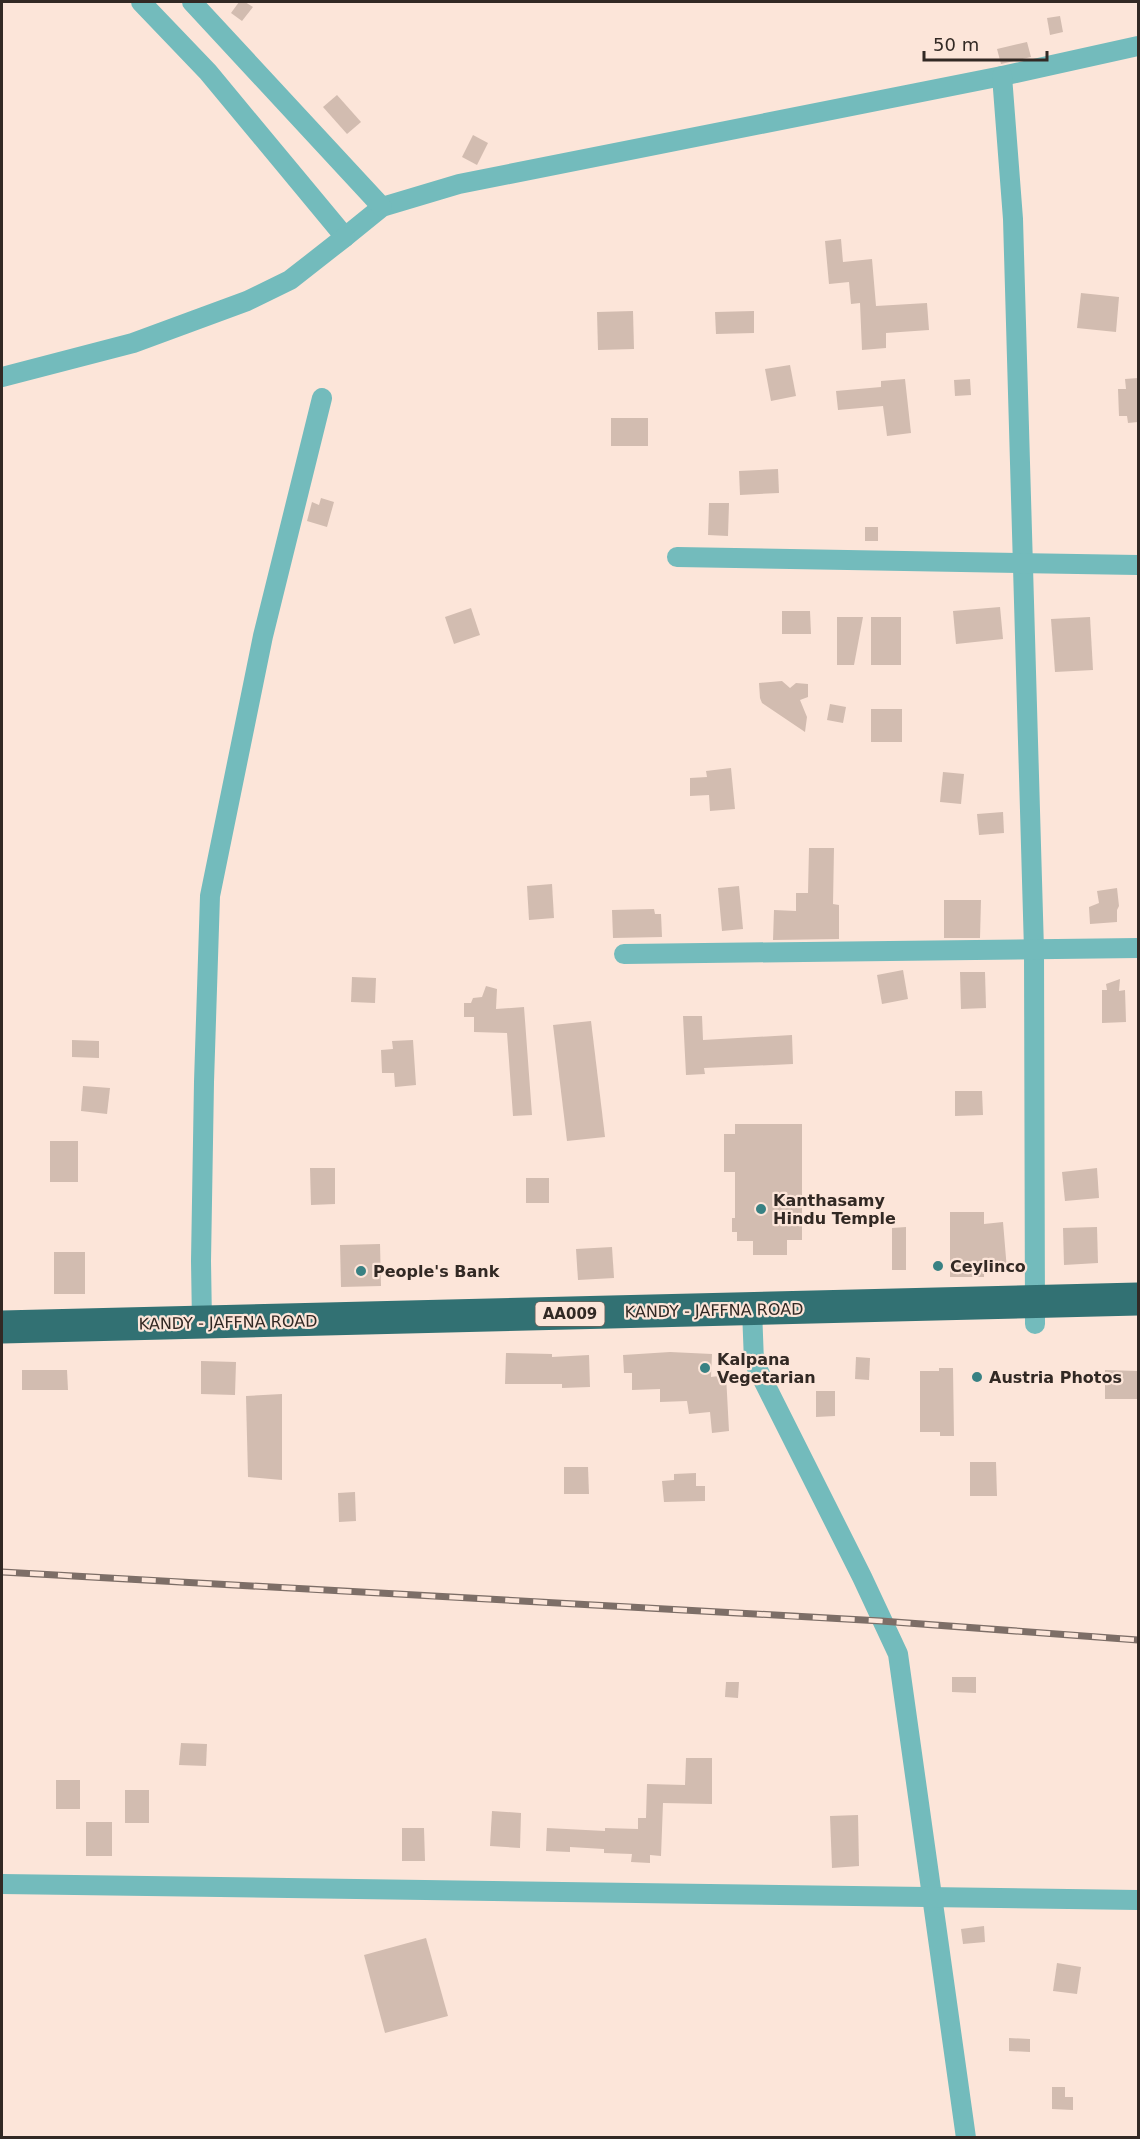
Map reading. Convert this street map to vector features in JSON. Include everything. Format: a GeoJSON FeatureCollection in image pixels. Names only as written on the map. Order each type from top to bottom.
{"type":"FeatureCollection","features":[{"type":"Feature","properties":{"kind":"highway","name":"KANDY - JAFFNA ROAD"},"geometry":{"type":"LineString","coordinates":[[1035,1313],[1138,1299]]}},
{"type":"Feature","properties":{"kind":"highway","name":"KANDY - JAFFNA ROAD"},"geometry":{"type":"LineString","coordinates":[[2,1348],[753,1320],[1035,1313],[1138,1321]]}},
{"type":"Feature","properties":{"kind":"highway","name":"KANDY - JAFFNA ROAD"},"geometry":{"type":"LineString","coordinates":[[2,1327],[202,1323],[753,1320]]}},
{"type":"Feature","properties":{"kind":"street"},"geometry":{"type":"LineString","coordinates":[[141,2],[208,72],[345,237]]}},
{"type":"Feature","properties":{"kind":"street"},"geometry":{"type":"LineString","coordinates":[[192,2],[382,207]]}},
{"type":"Feature","properties":{"kind":"street"},"geometry":{"type":"LineString","coordinates":[[2,377],[133,343],[246,301],[290,280],[382,207],[459,184],[1002,76],[1138,46]]}},
{"type":"Feature","properties":{"kind":"street"},"geometry":{"type":"LineString","coordinates":[[1002,76],[1013,219],[1034,950],[1035,1313]]}},
{"type":"Feature","properties":{"kind":"street"},"geometry":{"type":"LineString","coordinates":[[202,1323],[204,1082],[210,896],[263,636],[322,398]]}},
{"type":"Feature","properties":{"kind":"street"},"geometry":{"type":"LineString","coordinates":[[676,557],[1138,565]]}},
{"type":"Feature","properties":{"kind":"street"},"geometry":{"type":"LineString","coordinates":[[624,954],[1138,948]]}},
{"type":"Feature","properties":{"kind":"street"},"geometry":{"type":"LineString","coordinates":[[753,1320],[754,1362],[898,1654],[966,2138]]}},
{"type":"Feature","properties":{"kind":"street"},"geometry":{"type":"LineString","coordinates":[[2,1884],[1138,1900]]}},
{"type":"Feature","properties":{"kind":"building"},"geometry":{"type":"Polygon","coordinates":[[[239,2],[245,2],[253,7],[242,21],[231,13],[239,2]]]}},
{"type":"Feature","properties":{"kind":"building"},"geometry":{"type":"Polygon","coordinates":[[[1060,16],[1063,32],[1050,35],[1047,18],[1060,16]]]}},
{"type":"Feature","properties":{"kind":"building"},"geometry":{"type":"Polygon","coordinates":[[[1027,42],[1031,57],[1001,64],[997,49],[1027,42]]]}},
{"type":"Feature","properties":{"kind":"building"},"geometry":{"type":"Polygon","coordinates":[[[337,95],[361,122],[347,134],[323,107],[337,95]]]}},
{"type":"Feature","properties":{"kind":"building"},"geometry":{"type":"Polygon","coordinates":[[[473,135],[488,143],[477,165],[462,157],[473,135]]]}},
{"type":"Feature","properties":{"kind":"building"},"geometry":{"type":"Polygon","coordinates":[[[841,239],[843,262],[872,259],[876,306],[927,303],[929,330],[886,333],[886,348],[862,350],[860,303],[851,304],[849,282],[829,284],[825,241],[841,239]]]}},
{"type":"Feature","properties":{"kind":"building"},"geometry":{"type":"Polygon","coordinates":[[[1081,293],[1119,297],[1116,332],[1077,328],[1081,293]]]}},
{"type":"Feature","properties":{"kind":"building"},"geometry":{"type":"Polygon","coordinates":[[[633,311],[634,349],[598,350],[597,312],[633,311]]]}},
{"type":"Feature","properties":{"kind":"building"},"geometry":{"type":"Polygon","coordinates":[[[754,311],[754,333],[716,334],[715,312],[754,311]]]}},
{"type":"Feature","properties":{"kind":"building"},"geometry":{"type":"Polygon","coordinates":[[[790,365],[796,396],[771,401],[765,369],[790,365]]]}},
{"type":"Feature","properties":{"kind":"building"},"geometry":{"type":"Polygon","coordinates":[[[1138,378],[1138,422],[1128,423],[1127,416],[1119,416],[1118,389],[1126,389],[1125,379],[1138,378]]]}},
{"type":"Feature","properties":{"kind":"building"},"geometry":{"type":"Polygon","coordinates":[[[905,379],[911,433],[887,436],[883,406],[838,410],[836,391],[881,387],[881,381],[905,379]]]}},
{"type":"Feature","properties":{"kind":"building"},"geometry":{"type":"Polygon","coordinates":[[[970,379],[971,395],[955,396],[954,380],[970,379]]]}},
{"type":"Feature","properties":{"kind":"building"},"geometry":{"type":"Polygon","coordinates":[[[611,418],[648,418],[648,446],[611,446],[611,418]]]}},
{"type":"Feature","properties":{"kind":"building"},"geometry":{"type":"Polygon","coordinates":[[[778,469],[779,493],[740,495],[739,471],[778,469]]]}},
{"type":"Feature","properties":{"kind":"building"},"geometry":{"type":"Polygon","coordinates":[[[321,498],[334,502],[327,527],[307,521],[312,502],[319,505],[321,498]]]}},
{"type":"Feature","properties":{"kind":"building"},"geometry":{"type":"Polygon","coordinates":[[[709,503],[729,503],[728,536],[708,535],[709,503]]]}},
{"type":"Feature","properties":{"kind":"building"},"geometry":{"type":"Polygon","coordinates":[[[865,527],[878,527],[878,541],[865,541],[865,527]]]}},
{"type":"Feature","properties":{"kind":"building"},"geometry":{"type":"Polygon","coordinates":[[[1000,607],[1003,639],[956,644],[953,611],[1000,607]]]}},
{"type":"Feature","properties":{"kind":"building"},"geometry":{"type":"Polygon","coordinates":[[[471,608],[480,635],[454,644],[445,617],[471,608]]]}},
{"type":"Feature","properties":{"kind":"building"},"geometry":{"type":"Polygon","coordinates":[[[782,611],[810,611],[811,634],[782,634],[782,611]]]}},
{"type":"Feature","properties":{"kind":"building"},"geometry":{"type":"Polygon","coordinates":[[[837,617],[863,617],[854,665],[837,665],[837,617]]]}},
{"type":"Feature","properties":{"kind":"building"},"geometry":{"type":"Polygon","coordinates":[[[871,617],[901,617],[901,665],[871,665],[871,617]]]}},
{"type":"Feature","properties":{"kind":"building"},"geometry":{"type":"Polygon","coordinates":[[[1090,617],[1093,670],[1055,672],[1051,619],[1090,617]]]}},
{"type":"Feature","properties":{"kind":"building"},"geometry":{"type":"Polygon","coordinates":[[[782,681],[790,688],[796,683],[808,684],[808,697],[800,700],[807,717],[805,732],[762,703],[759,683],[782,681]]]}},
{"type":"Feature","properties":{"kind":"building"},"geometry":{"type":"Polygon","coordinates":[[[830,704],[846,707],[843,723],[827,720],[830,704]]]}},
{"type":"Feature","properties":{"kind":"building"},"geometry":{"type":"Polygon","coordinates":[[[871,709],[902,709],[902,742],[871,742],[871,709]]]}},
{"type":"Feature","properties":{"kind":"building"},"geometry":{"type":"Polygon","coordinates":[[[731,768],[735,809],[710,811],[709,795],[690,796],[690,778],[707,777],[706,771],[731,768]]]}},
{"type":"Feature","properties":{"kind":"building"},"geometry":{"type":"Polygon","coordinates":[[[943,772],[964,774],[961,804],[940,802],[943,772]]]}},
{"type":"Feature","properties":{"kind":"building"},"geometry":{"type":"Polygon","coordinates":[[[1003,812],[1004,833],[979,835],[977,814],[1003,812]]]}},
{"type":"Feature","properties":{"kind":"building"},"geometry":{"type":"Polygon","coordinates":[[[809,848],[834,848],[833,904],[839,905],[839,939],[773,940],[774,910],[796,911],[796,893],[808,893],[809,848]]]}},
{"type":"Feature","properties":{"kind":"building"},"geometry":{"type":"Polygon","coordinates":[[[552,884],[554,918],[529,920],[527,886],[552,884]]]}},
{"type":"Feature","properties":{"kind":"building"},"geometry":{"type":"Polygon","coordinates":[[[739,886],[743,929],[722,931],[718,888],[739,886]]]}},
{"type":"Feature","properties":{"kind":"building"},"geometry":{"type":"Polygon","coordinates":[[[1117,888],[1119,906],[1117,922],[1090,924],[1089,907],[1099,903],[1097,891],[1117,888]]]}},
{"type":"Feature","properties":{"kind":"building"},"geometry":{"type":"Polygon","coordinates":[[[944,900],[981,900],[980,938],[944,938],[944,900]]]}},
{"type":"Feature","properties":{"kind":"building"},"geometry":{"type":"Polygon","coordinates":[[[654,909],[655,914],[661,914],[662,937],[613,938],[612,910],[654,909]]]}},
{"type":"Feature","properties":{"kind":"building"},"geometry":{"type":"Polygon","coordinates":[[[903,970],[908,999],[882,1004],[877,975],[903,970]]]}},
{"type":"Feature","properties":{"kind":"building"},"geometry":{"type":"Polygon","coordinates":[[[960,972],[985,972],[986,1008],[961,1009],[960,972]]]}},
{"type":"Feature","properties":{"kind":"building"},"geometry":{"type":"Polygon","coordinates":[[[352,977],[376,978],[375,1003],[351,1002],[352,977]]]}},
{"type":"Feature","properties":{"kind":"building"},"geometry":{"type":"Polygon","coordinates":[[[1120,979],[1119,991],[1125,990],[1126,1022],[1102,1023],[1102,990],[1107,990],[1106,984],[1120,979]]]}},
{"type":"Feature","properties":{"kind":"building"},"geometry":{"type":"Polygon","coordinates":[[[486,986],[497,989],[496,1009],[524,1007],[532,1115],[513,1116],[507,1033],[474,1032],[474,1017],[464,1017],[464,1003],[471,1003],[473,998],[482,997],[486,986]]]}},
{"type":"Feature","properties":{"kind":"building"},"geometry":{"type":"Polygon","coordinates":[[[683,1016],[702,1016],[703,1040],[792,1035],[793,1064],[704,1068],[705,1074],[686,1075],[683,1016]]]}},
{"type":"Feature","properties":{"kind":"building"},"geometry":{"type":"Polygon","coordinates":[[[591,1021],[605,1137],[567,1141],[553,1025],[591,1021]]]}},
{"type":"Feature","properties":{"kind":"building"},"geometry":{"type":"Polygon","coordinates":[[[72,1040],[99,1041],[99,1058],[72,1057],[72,1040]]]}},
{"type":"Feature","properties":{"kind":"building"},"geometry":{"type":"Polygon","coordinates":[[[413,1040],[416,1085],[395,1087],[394,1073],[382,1073],[381,1050],[393,1049],[392,1041],[413,1040]]]}},
{"type":"Feature","properties":{"kind":"building"},"geometry":{"type":"Polygon","coordinates":[[[83,1086],[110,1088],[107,1114],[81,1111],[83,1086]]]}},
{"type":"Feature","properties":{"kind":"building"},"geometry":{"type":"Polygon","coordinates":[[[955,1091],[982,1091],[983,1115],[955,1116],[955,1091]]]}},
{"type":"Feature","properties":{"kind":"building"},"geometry":{"type":"Polygon","coordinates":[[[735,1124],[802,1124],[802,1240],[787,1240],[787,1255],[753,1255],[753,1241],[737,1241],[737,1232],[732,1232],[732,1218],[735,1218],[735,1172],[724,1172],[724,1134],[735,1134],[735,1124]]]}},
{"type":"Feature","properties":{"kind":"building"},"geometry":{"type":"Polygon","coordinates":[[[50,1141],[78,1141],[78,1182],[50,1182],[50,1141]]]}},
{"type":"Feature","properties":{"kind":"building"},"geometry":{"type":"Polygon","coordinates":[[[310,1168],[335,1168],[335,1204],[311,1205],[310,1168]]]}},
{"type":"Feature","properties":{"kind":"building"},"geometry":{"type":"Polygon","coordinates":[[[1097,1168],[1099,1198],[1065,1201],[1062,1172],[1097,1168]]]}},
{"type":"Feature","properties":{"kind":"building"},"geometry":{"type":"Polygon","coordinates":[[[526,1178],[549,1178],[549,1203],[526,1203],[526,1178]]]}},
{"type":"Feature","properties":{"kind":"building"},"geometry":{"type":"Polygon","coordinates":[[[950,1212],[984,1212],[984,1224],[1003,1222],[1007,1270],[984,1272],[984,1277],[950,1277],[950,1212]]]}},
{"type":"Feature","properties":{"kind":"building"},"geometry":{"type":"Polygon","coordinates":[[[906,1227],[906,1270],[892,1270],[892,1228],[906,1227]]]}},
{"type":"Feature","properties":{"kind":"building"},"geometry":{"type":"Polygon","coordinates":[[[1097,1227],[1098,1263],[1064,1265],[1063,1228],[1097,1227]]]}},
{"type":"Feature","properties":{"kind":"building"},"geometry":{"type":"Polygon","coordinates":[[[380,1244],[381,1286],[341,1287],[340,1245],[380,1244]]]}},
{"type":"Feature","properties":{"kind":"building"},"geometry":{"type":"Polygon","coordinates":[[[612,1247],[614,1278],[578,1280],[576,1249],[612,1247]]]}},
{"type":"Feature","properties":{"kind":"building"},"geometry":{"type":"Polygon","coordinates":[[[54,1252],[85,1252],[85,1294],[54,1294],[54,1252]]]}},
{"type":"Feature","properties":{"kind":"building"},"geometry":{"type":"Polygon","coordinates":[[[670,1352],[712,1354],[711,1377],[726,1375],[729,1431],[712,1433],[710,1412],[689,1414],[687,1401],[660,1402],[660,1389],[632,1390],[632,1373],[624,1373],[623,1355],[670,1352]]]}},
{"type":"Feature","properties":{"kind":"building"},"geometry":{"type":"Polygon","coordinates":[[[506,1353],[552,1354],[552,1357],[589,1355],[590,1387],[562,1388],[562,1384],[505,1384],[506,1353]]]}},
{"type":"Feature","properties":{"kind":"building"},"geometry":{"type":"Polygon","coordinates":[[[856,1357],[870,1358],[869,1380],[855,1379],[856,1357]]]}},
{"type":"Feature","properties":{"kind":"building"},"geometry":{"type":"Polygon","coordinates":[[[201,1361],[236,1362],[235,1395],[201,1394],[201,1361]]]}},
{"type":"Feature","properties":{"kind":"building"},"geometry":{"type":"Polygon","coordinates":[[[939,1368],[953,1368],[954,1436],[940,1436],[940,1432],[920,1432],[920,1371],[939,1371],[939,1368]]]}},
{"type":"Feature","properties":{"kind":"building"},"geometry":{"type":"Polygon","coordinates":[[[22,1370],[67,1370],[68,1390],[22,1390],[22,1370]]]}},
{"type":"Feature","properties":{"kind":"building"},"geometry":{"type":"Polygon","coordinates":[[[1105,1370],[1138,1371],[1138,1399],[1105,1399],[1105,1370]]]}},
{"type":"Feature","properties":{"kind":"building"},"geometry":{"type":"Polygon","coordinates":[[[816,1391],[835,1391],[835,1416],[816,1417],[816,1391]]]}},
{"type":"Feature","properties":{"kind":"building"},"geometry":{"type":"Polygon","coordinates":[[[282,1394],[282,1480],[248,1477],[246,1396],[282,1394]]]}},
{"type":"Feature","properties":{"kind":"building"},"geometry":{"type":"Polygon","coordinates":[[[970,1462],[996,1462],[997,1496],[970,1496],[970,1462]]]}},
{"type":"Feature","properties":{"kind":"building"},"geometry":{"type":"Polygon","coordinates":[[[564,1467],[588,1467],[589,1494],[564,1494],[564,1467]]]}},
{"type":"Feature","properties":{"kind":"building"},"geometry":{"type":"Polygon","coordinates":[[[696,1473],[696,1486],[705,1486],[705,1501],[664,1502],[662,1481],[674,1480],[674,1474],[696,1473]]]}},
{"type":"Feature","properties":{"kind":"building"},"geometry":{"type":"Polygon","coordinates":[[[355,1492],[356,1521],[339,1522],[338,1493],[355,1492]]]}},
{"type":"Feature","properties":{"kind":"building"},"geometry":{"type":"Polygon","coordinates":[[[952,1677],[976,1677],[976,1693],[952,1692],[952,1677]]]}},
{"type":"Feature","properties":{"kind":"building"},"geometry":{"type":"Polygon","coordinates":[[[726,1682],[739,1682],[738,1698],[725,1697],[726,1682]]]}},
{"type":"Feature","properties":{"kind":"building"},"geometry":{"type":"Polygon","coordinates":[[[181,1743],[207,1744],[206,1766],[179,1765],[181,1743]]]}},
{"type":"Feature","properties":{"kind":"building"},"geometry":{"type":"Polygon","coordinates":[[[686,1758],[712,1758],[712,1804],[663,1803],[661,1856],[650,1855],[650,1863],[631,1862],[632,1854],[604,1853],[604,1849],[570,1847],[570,1852],[546,1851],[547,1828],[605,1831],[605,1828],[638,1829],[638,1818],[646,1818],[647,1784],[685,1785],[686,1758]]]}},
{"type":"Feature","properties":{"kind":"building"},"geometry":{"type":"Polygon","coordinates":[[[56,1780],[80,1780],[80,1809],[56,1809],[56,1780]]]}},
{"type":"Feature","properties":{"kind":"building"},"geometry":{"type":"Polygon","coordinates":[[[125,1790],[149,1790],[149,1823],[125,1823],[125,1790]]]}},
{"type":"Feature","properties":{"kind":"building"},"geometry":{"type":"Polygon","coordinates":[[[492,1811],[521,1813],[520,1848],[490,1846],[492,1811]]]}},
{"type":"Feature","properties":{"kind":"building"},"geometry":{"type":"Polygon","coordinates":[[[858,1815],[859,1866],[832,1868],[830,1816],[858,1815]]]}},
{"type":"Feature","properties":{"kind":"building"},"geometry":{"type":"Polygon","coordinates":[[[86,1822],[112,1822],[112,1856],[86,1856],[86,1822]]]}},
{"type":"Feature","properties":{"kind":"building"},"geometry":{"type":"Polygon","coordinates":[[[402,1828],[424,1828],[425,1861],[402,1861],[402,1828]]]}},
{"type":"Feature","properties":{"kind":"building"},"geometry":{"type":"Polygon","coordinates":[[[984,1926],[985,1942],[963,1944],[961,1929],[984,1926]]]}},
{"type":"Feature","properties":{"kind":"building"},"geometry":{"type":"Polygon","coordinates":[[[426,1938],[448,2016],[385,2033],[364,1955],[426,1938]]]}},
{"type":"Feature","properties":{"kind":"building"},"geometry":{"type":"Polygon","coordinates":[[[1057,1963],[1081,1967],[1077,1994],[1053,1991],[1057,1963]]]}},
{"type":"Feature","properties":{"kind":"building"},"geometry":{"type":"Polygon","coordinates":[[[1009,2038],[1030,2039],[1030,2052],[1009,2051],[1009,2038]]]}},
{"type":"Feature","properties":{"kind":"building"},"geometry":{"type":"Polygon","coordinates":[[[1052,2087],[1065,2087],[1065,2097],[1073,2097],[1073,2110],[1052,2109],[1052,2087]]]}},
{"type":"Feature","properties":{"kind":"railway"},"geometry":{"type":"LineString","coordinates":[[2,1572],[881,1621],[1138,1640]]}},
{"type":"Feature","properties":{"kind":"place","name":"Kanthasamy Hindu Temple"},"geometry":{"type":"Point","coordinates":[761,1209]}},
{"type":"Feature","properties":{"kind":"place","name":"Ceylinco"},"geometry":{"type":"Point","coordinates":[938,1266]}},
{"type":"Feature","properties":{"kind":"place","name":"People's Bank"},"geometry":{"type":"Point","coordinates":[361,1271]}},
{"type":"Feature","properties":{"kind":"place","name":"Kalpana Vegetarian"},"geometry":{"type":"Point","coordinates":[705,1368]}},
{"type":"Feature","properties":{"kind":"place","name":"Austria Photos"},"geometry":{"type":"Point","coordinates":[977,1377]}}]}
